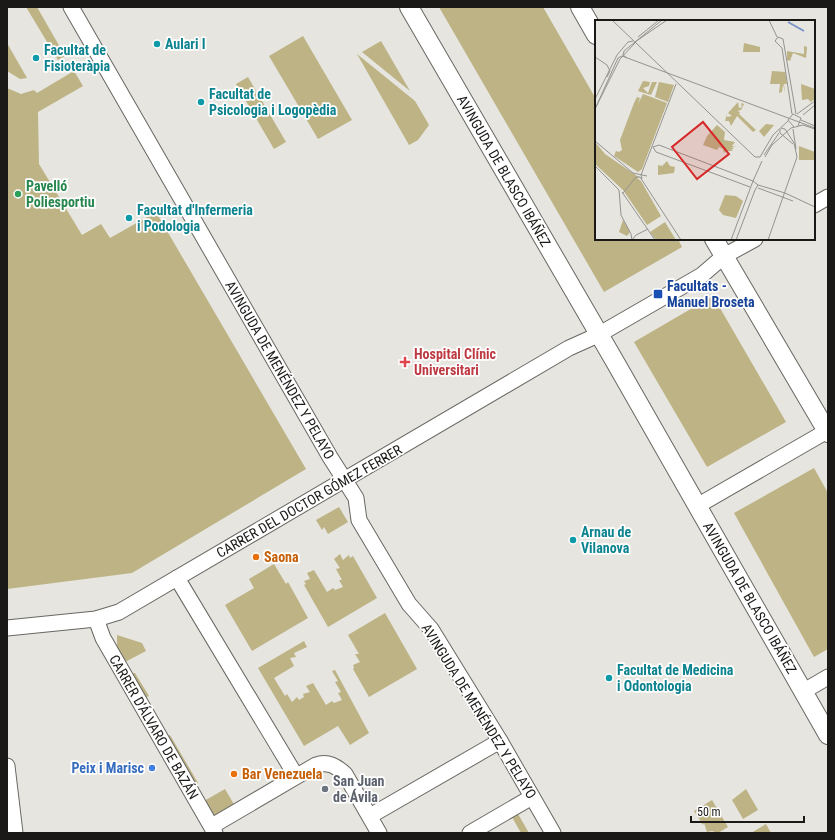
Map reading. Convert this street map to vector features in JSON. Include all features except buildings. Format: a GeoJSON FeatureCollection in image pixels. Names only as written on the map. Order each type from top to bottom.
{"type":"FeatureCollection","features":[{"type":"Feature","properties":{"kind":"main road","name":"AVINGUDA DE BLASCO IBÁÑEZ"},"geometry":{"type":"LineString","coordinates":[[409,7],[828,734]]}},
{"type":"Feature","properties":{"kind":"main road"},"geometry":{"type":"LineString","coordinates":[[580,7],[595,33]]}},
{"type":"Feature","properties":{"kind":"main road","name":"AVINGUDA DE BLASCO IBÁÑEZ"},"geometry":{"type":"LineString","coordinates":[[715,240],[827,432]]}},
{"type":"Feature","properties":{"kind":"street","name":"AVINGUDA DE MENÉNDEZ Y PELAYO"},"geometry":{"type":"LineString","coordinates":[[71,7],[330,457],[356,498],[359,520],[409,604],[431,628],[500,741],[553,833]]}},
{"type":"Feature","properties":{"kind":"street"},"geometry":{"type":"LineString","coordinates":[[815,204],[828,197]]}},
{"type":"Feature","properties":{"kind":"street"},"geometry":{"type":"LineString","coordinates":[[598,335],[702,275],[724,256],[753,240]]}},
{"type":"Feature","properties":{"kind":"street","name":"CARRER DEL DOCTOR GÓMEZ FERRER"},"geometry":{"type":"LineString","coordinates":[[7,628],[96,619],[119,612],[569,348],[598,335]]}},
{"type":"Feature","properties":{"kind":"street","name":"AVINGUDA DE BLASCO IBÁÑEZ"},"geometry":{"type":"LineString","coordinates":[[697,506],[827,432]]}},
{"type":"Feature","properties":{"kind":"street"},"geometry":{"type":"LineString","coordinates":[[177,578],[296,776]]}},
{"type":"Feature","properties":{"kind":"street","name":"CARRER D'ÁLVARO DE BAZÁN"},"geometry":{"type":"LineString","coordinates":[[96,619],[103,638],[213,830]]}},
{"type":"Feature","properties":{"kind":"street"},"geometry":{"type":"LineString","coordinates":[[804,691],[828,677]]}},
{"type":"Feature","properties":{"kind":"street"},"geometry":{"type":"LineString","coordinates":[[370,816],[500,741]]}},
{"type":"Feature","properties":{"kind":"street"},"geometry":{"type":"LineString","coordinates":[[213,830],[296,776],[316,764],[323,763],[336,767],[345,774],[379,833]]}},
{"type":"Feature","properties":{"kind":"street"},"geometry":{"type":"LineString","coordinates":[[7,766],[15,833]]}},
{"type":"Feature","properties":{"kind":"street"},"geometry":{"type":"LineString","coordinates":[[470,833],[532,797]]}},
{"type":"Feature","properties":{"kind":"shaded area"},"geometry":{"type":"Polygon","coordinates":[[[26,7],[37,7],[65,56],[58,60],[26,7]]]}},
{"type":"Feature","properties":{"kind":"shaded area"},"geometry":{"type":"Polygon","coordinates":[[[439,7],[543,7],[595,97],[595,240],[678,240],[682,247],[604,292],[439,7]]]}},
{"type":"Feature","properties":{"kind":"shaded area"},"geometry":{"type":"Polygon","coordinates":[[[303,36],[352,120],[318,139],[269,56],[303,36]]]}},
{"type":"Feature","properties":{"kind":"shaded area"},"geometry":{"type":"Polygon","coordinates":[[[381,41],[410,91],[362,52],[381,41]]]}},
{"type":"Feature","properties":{"kind":"shaded area"},"geometry":{"type":"Polygon","coordinates":[[[7,43],[27,78],[20,79],[7,71],[7,43]]]}},
{"type":"Feature","properties":{"kind":"shaded area"},"geometry":{"type":"Polygon","coordinates":[[[357,54],[415,101],[429,125],[418,140],[409,145],[357,54]]]}},
{"type":"Feature","properties":{"kind":"shaded area"},"geometry":{"type":"Polygon","coordinates":[[[74,71],[83,86],[38,112],[39,164],[82,235],[101,224],[110,238],[156,212],[306,469],[132,573],[7,589],[7,88],[21,94],[34,90],[37,93],[74,71]]]}},
{"type":"Feature","properties":{"kind":"shaded area"},"geometry":{"type":"Polygon","coordinates":[[[248,77],[286,142],[274,149],[236,84],[248,77]]]}},
{"type":"Feature","properties":{"kind":"shaded area"},"geometry":{"type":"Polygon","coordinates":[[[713,296],[786,422],[707,467],[634,342],[713,296]]]}},
{"type":"Feature","properties":{"kind":"shaded area"},"geometry":{"type":"Polygon","coordinates":[[[814,468],[828,493],[828,649],[814,657],[734,513],[814,468]]]}},
{"type":"Feature","properties":{"kind":"shaded area"},"geometry":{"type":"Polygon","coordinates":[[[339,507],[348,522],[328,534],[324,527],[322,530],[316,520],[339,507]]]}},
{"type":"Feature","properties":{"kind":"shaded area"},"geometry":{"type":"Polygon","coordinates":[[[340,554],[343,560],[349,555],[350,558],[353,556],[377,598],[328,627],[304,585],[306,584],[304,581],[310,579],[307,573],[314,570],[327,592],[333,588],[335,590],[343,587],[339,580],[342,580],[336,569],[340,568],[334,559],[340,554]]]}},
{"type":"Feature","properties":{"kind":"shaded area"},"geometry":{"type":"Polygon","coordinates":[[[274,564],[286,584],[288,582],[308,618],[252,651],[225,605],[254,588],[249,579],[274,564]]]}},
{"type":"Feature","properties":{"kind":"shaded area"},"geometry":{"type":"Polygon","coordinates":[[[385,613],[417,669],[369,697],[353,669],[353,665],[360,662],[355,654],[359,654],[348,635],[385,613]]]}},
{"type":"Feature","properties":{"kind":"shaded area"},"geometry":{"type":"Polygon","coordinates":[[[117,635],[142,643],[146,651],[125,662],[117,650],[117,635]]]}},
{"type":"Feature","properties":{"kind":"shaded area"},"geometry":{"type":"Polygon","coordinates":[[[304,641],[307,647],[294,653],[296,657],[290,658],[294,666],[274,678],[285,696],[287,694],[292,702],[297,697],[299,700],[304,697],[303,694],[310,692],[306,686],[313,683],[326,705],[332,701],[334,703],[342,700],[338,693],[341,692],[335,682],[338,681],[332,671],[335,670],[369,733],[350,745],[338,726],[304,746],[258,668],[304,641]]]}},
{"type":"Feature","properties":{"kind":"shaded area"},"geometry":{"type":"Polygon","coordinates":[[[131,673],[135,673],[149,696],[143,699],[131,673]]]}},
{"type":"Feature","properties":{"kind":"shaded area"},"geometry":{"type":"Polygon","coordinates":[[[170,735],[198,783],[197,787],[165,738],[170,735]]]}},
{"type":"Feature","properties":{"kind":"shaded area"},"geometry":{"type":"Polygon","coordinates":[[[225,789],[235,806],[214,818],[204,801],[225,789]]]}},
{"type":"Feature","properties":{"kind":"shaded area"},"geometry":{"type":"Polygon","coordinates":[[[746,789],[758,810],[743,819],[732,800],[746,789]]]}},
{"type":"Feature","properties":{"kind":"shaded area"},"geometry":{"type":"Polygon","coordinates":[[[712,800],[728,827],[718,833],[712,831],[707,832],[704,823],[703,825],[694,811],[712,800]]]}},
{"type":"Feature","properties":{"kind":"shaded area"},"geometry":{"type":"Polygon","coordinates":[[[518,814],[529,833],[521,833],[512,817],[518,814]]]}},
{"type":"Feature","properties":{"kind":"shaded area"},"geometry":{"type":"Polygon","coordinates":[[[766,824],[771,833],[751,833],[766,824]]]}},
{"type":"Feature","properties":{"kind":"place","name":"Aulari I"},"geometry":{"type":"Point","coordinates":[157,44]}},
{"type":"Feature","properties":{"kind":"place","name":"Facultat de Fisioteràpia"},"geometry":{"type":"Point","coordinates":[36,58]}},
{"type":"Feature","properties":{"kind":"place","name":"Facultat de Psicologia i Logopèdia"},"geometry":{"type":"Point","coordinates":[201,102]}},
{"type":"Feature","properties":{"kind":"place","name":"Pavelló Poliesportiu"},"geometry":{"type":"Point","coordinates":[18,194]}},
{"type":"Feature","properties":{"kind":"place","name":"Facultat d'Infermeria i Podologia"},"geometry":{"type":"Point","coordinates":[129,218]}},
{"type":"Feature","properties":{"kind":"place","name":"Facultats - Manuel Broseta"},"geometry":{"type":"Point","coordinates":[658,294]}},
{"type":"Feature","properties":{"kind":"place","name":"Hospital Clínic Universitari"},"geometry":{"type":"Point","coordinates":[405,362]}},
{"type":"Feature","properties":{"kind":"place","name":"Arnau de Vilanova"},"geometry":{"type":"Point","coordinates":[573,540]}},
{"type":"Feature","properties":{"kind":"place","name":"Saona"},"geometry":{"type":"Point","coordinates":[256,557]}},
{"type":"Feature","properties":{"kind":"place","name":"Facultat de Medicina i Odontologia"},"geometry":{"type":"Point","coordinates":[609,678]}},
{"type":"Feature","properties":{"kind":"place","name":"Peix i Marisc"},"geometry":{"type":"Point","coordinates":[152,768]}},
{"type":"Feature","properties":{"kind":"place","name":"Bar Venezuela"},"geometry":{"type":"Point","coordinates":[234,774]}},
{"type":"Feature","properties":{"kind":"place","name":"San Juan de Ávila"},"geometry":{"type":"Point","coordinates":[325,789]}}]}
